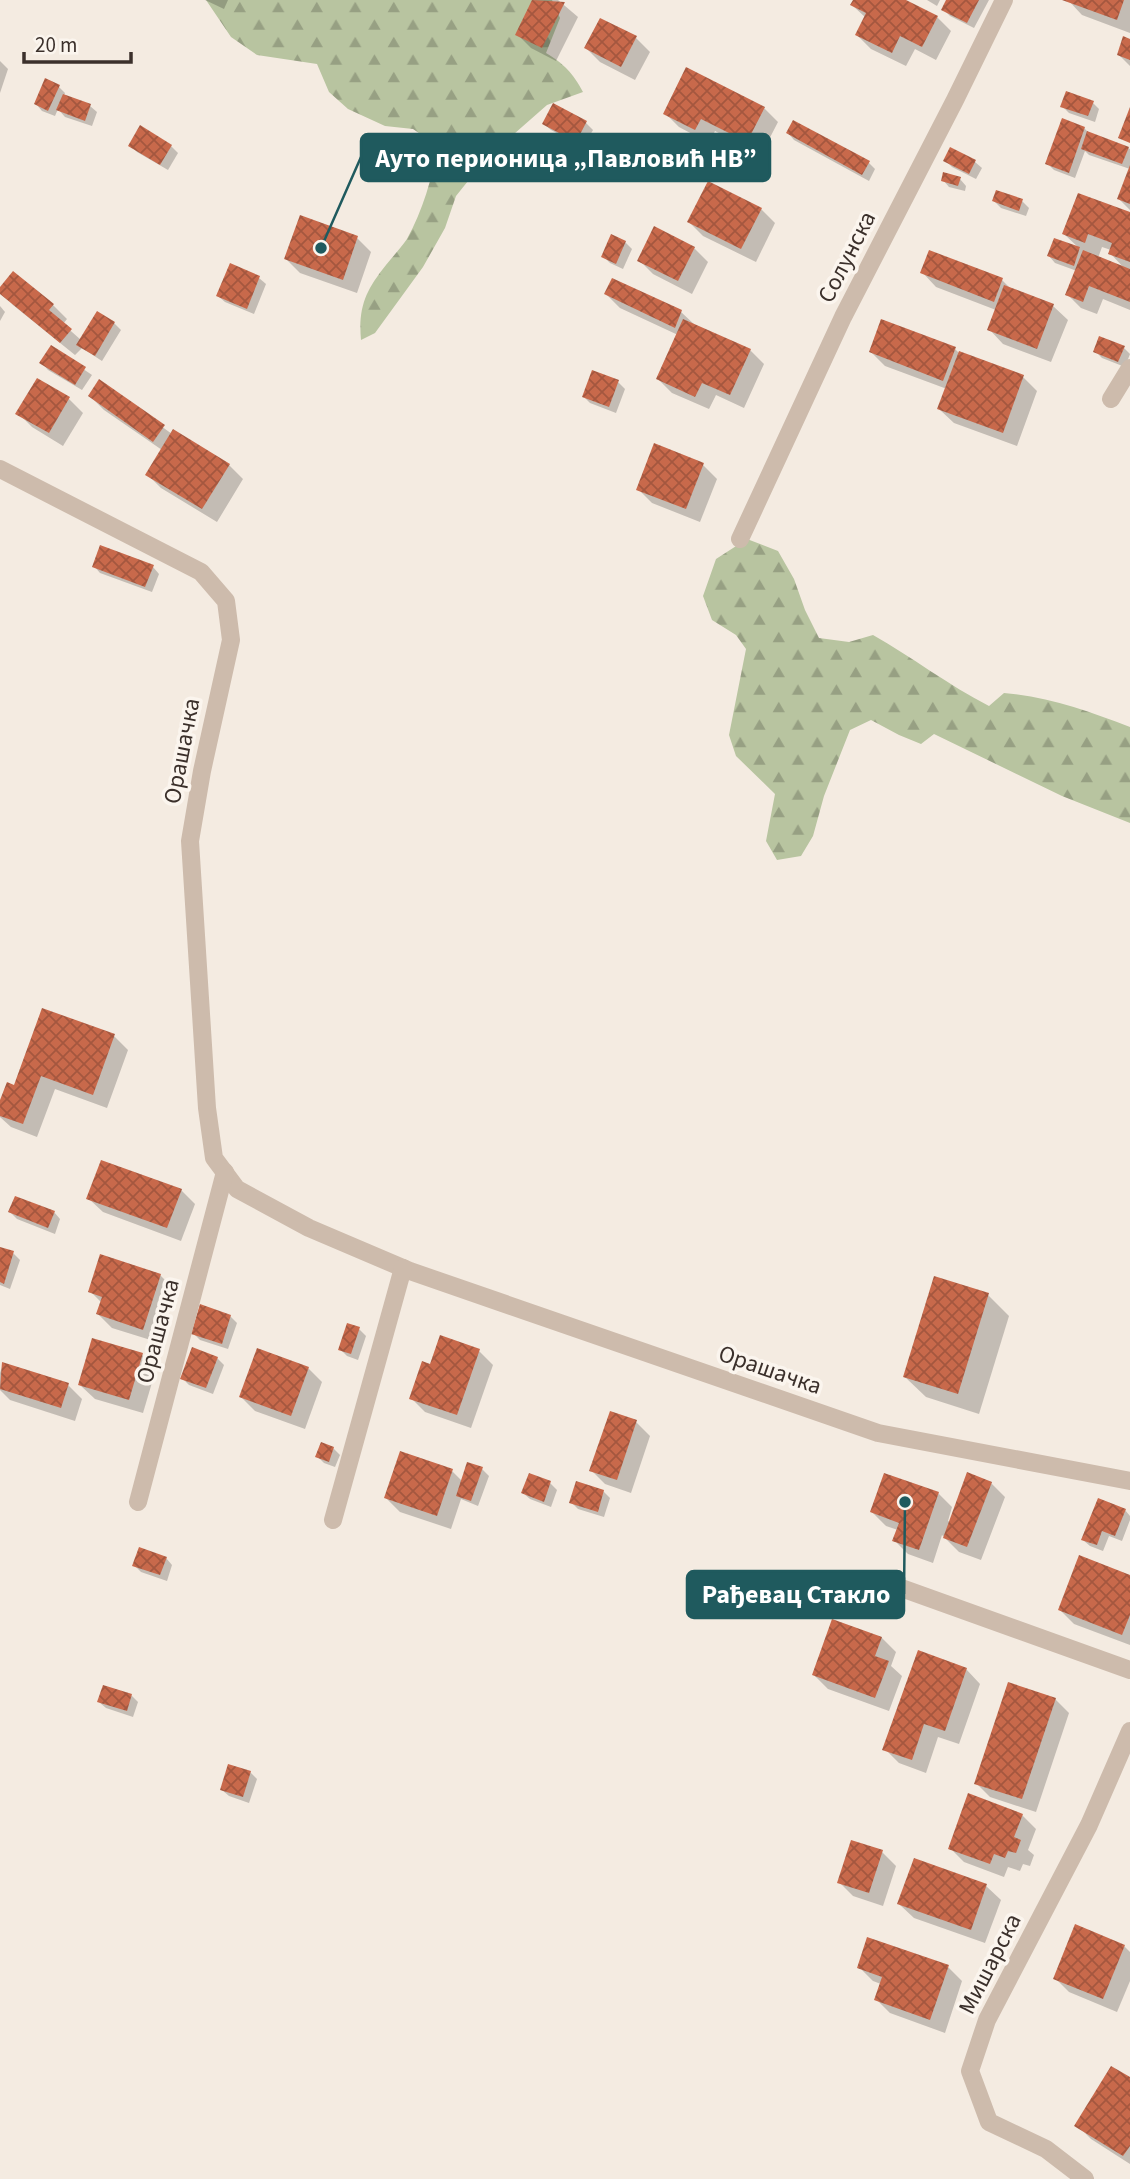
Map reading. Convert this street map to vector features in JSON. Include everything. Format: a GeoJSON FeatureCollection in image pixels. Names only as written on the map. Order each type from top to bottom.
{"type":"FeatureCollection","features":[{"type":"Feature","properties":{"kind":"street","name":"Солунска"},"geometry":{"type":"LineString","coordinates":[[740,539],[843,317],[1004,0]]}},
{"type":"Feature","properties":{"kind":"street"},"geometry":{"type":"LineString","coordinates":[[1111,399],[1130,368]]}},
{"type":"Feature","properties":{"kind":"street","name":"Орашачка"},"geometry":{"type":"LineString","coordinates":[[0,469],[201,572],[226,601],[231,640],[202,771],[190,841],[206,1108],[214,1157],[237,1189],[309,1228],[403,1268],[878,1433],[1130,1481]]}},
{"type":"Feature","properties":{"kind":"street","name":"Орашачка"},"geometry":{"type":"LineString","coordinates":[[138,1502],[225,1172]]}},
{"type":"Feature","properties":{"kind":"street"},"geometry":{"type":"LineString","coordinates":[[332,1520],[403,1268]]}},
{"type":"Feature","properties":{"kind":"street"},"geometry":{"type":"LineString","coordinates":[[879,1580],[1130,1670]]}},
{"type":"Feature","properties":{"kind":"street","name":"Мишарска"},"geometry":{"type":"LineString","coordinates":[[1085,2179],[1046,2149],[989,2122],[970,2071],[987,2020],[1089,1825],[1130,1731]]}},
{"type":"Feature","properties":{"kind":"green space"},"geometry":{"type":"Polygon","coordinates":[[[206,0],[552,0],[560,18],[546,53],[568,69],[583,92],[547,105],[506,141],[488,143],[477,151],[468,181],[456,196],[445,228],[423,267],[375,333],[361,340],[361,318],[365,299],[373,283],[413,228],[426,194],[438,146],[413,129],[385,126],[348,109],[329,92],[317,64],[257,55],[231,37],[206,0]]]}},
{"type":"Feature","properties":{"kind":"green space"},"geometry":{"type":"Polygon","coordinates":[[[747,539],[778,551],[794,579],[819,638],[849,642],[873,635],[989,706],[1004,693],[1021,695],[1068,706],[1130,727],[1130,823],[1062,796],[934,734],[921,744],[871,720],[850,730],[824,796],[813,836],[801,856],[777,860],[766,841],[775,794],[736,756],[729,735],[746,649],[736,635],[712,620],[703,596],[716,559],[747,539]]]}},
{"type":"Feature","properties":{"kind":"building"},"geometry":{"type":"Polygon","coordinates":[[[532,0],[565,2],[542,48],[515,35],[532,0]]]}},
{"type":"Feature","properties":{"kind":"building"},"geometry":{"type":"Polygon","coordinates":[[[853,0],[906,0],[938,16],[922,47],[900,36],[892,53],[855,35],[866,13],[850,5],[853,0]]]}},
{"type":"Feature","properties":{"kind":"building"},"geometry":{"type":"Polygon","coordinates":[[[946,0],[979,0],[967,23],[941,10],[946,0]]]}},
{"type":"Feature","properties":{"kind":"building"},"geometry":{"type":"Polygon","coordinates":[[[1062,0],[1124,0],[1117,20],[1062,0]]]}},
{"type":"Feature","properties":{"kind":"building"},"geometry":{"type":"Polygon","coordinates":[[[600,18],[637,36],[621,67],[584,48],[600,18]]]}},
{"type":"Feature","properties":{"kind":"building"},"geometry":{"type":"Polygon","coordinates":[[[1123,36],[1130,39],[1130,60],[1117,55],[1123,36]]]}},
{"type":"Feature","properties":{"kind":"building"},"geometry":{"type":"Polygon","coordinates":[[[686,67],[765,107],[747,142],[701,119],[695,130],[663,114],[686,67]]]}},
{"type":"Feature","properties":{"kind":"building"},"geometry":{"type":"Polygon","coordinates":[[[45,78],[60,85],[48,111],[34,104],[45,78]]]}},
{"type":"Feature","properties":{"kind":"building"},"geometry":{"type":"Polygon","coordinates":[[[1066,91],[1094,101],[1088,116],[1060,107],[1066,91]]]}},
{"type":"Feature","properties":{"kind":"building"},"geometry":{"type":"Polygon","coordinates":[[[63,94],[91,104],[85,121],[56,110],[63,94]]]}},
{"type":"Feature","properties":{"kind":"building"},"geometry":{"type":"Polygon","coordinates":[[[553,103],[587,121],[576,142],[542,124],[553,103]]]}},
{"type":"Feature","properties":{"kind":"building"},"geometry":{"type":"Polygon","coordinates":[[[1130,107],[1130,143],[1118,138],[1130,107]]]}},
{"type":"Feature","properties":{"kind":"building"},"geometry":{"type":"Polygon","coordinates":[[[1062,118],[1085,127],[1069,173],[1045,164],[1062,118]]]}},
{"type":"Feature","properties":{"kind":"building"},"geometry":{"type":"Polygon","coordinates":[[[793,120],[870,161],[862,175],[786,133],[793,120]]]}},
{"type":"Feature","properties":{"kind":"building"},"geometry":{"type":"Polygon","coordinates":[[[140,125],[172,145],[160,165],[128,146],[140,125]]]}},
{"type":"Feature","properties":{"kind":"building"},"geometry":{"type":"Polygon","coordinates":[[[1087,131],[1129,147],[1122,164],[1081,149],[1087,131]]]}},
{"type":"Feature","properties":{"kind":"building"},"geometry":{"type":"Polygon","coordinates":[[[950,147],[976,160],[969,174],[943,161],[950,147]]]}},
{"type":"Feature","properties":{"kind":"building"},"geometry":{"type":"Polygon","coordinates":[[[1130,165],[1130,204],[1117,199],[1130,165]]]}},
{"type":"Feature","properties":{"kind":"building"},"geometry":{"type":"Polygon","coordinates":[[[943,172],[961,177],[958,186],[941,181],[943,172]]]}},
{"type":"Feature","properties":{"kind":"building"},"geometry":{"type":"Polygon","coordinates":[[[708,181],[762,208],[741,249],[687,222],[708,181]]]}},
{"type":"Feature","properties":{"kind":"building"},"geometry":{"type":"Polygon","coordinates":[[[996,190],[1023,199],[1019,211],[992,201],[996,190]]]}},
{"type":"Feature","properties":{"kind":"building"},"geometry":{"type":"Polygon","coordinates":[[[1078,193],[1130,212],[1130,262],[1108,254],[1112,243],[1088,234],[1085,243],[1062,234],[1078,193]]]}},
{"type":"Feature","properties":{"kind":"building"},"geometry":{"type":"Polygon","coordinates":[[[300,215],[358,236],[343,280],[284,259],[300,215]]]}},
{"type":"Feature","properties":{"kind":"building"},"geometry":{"type":"Polygon","coordinates":[[[654,226],[695,247],[678,281],[637,261],[654,226]]]}},
{"type":"Feature","properties":{"kind":"building"},"geometry":{"type":"Polygon","coordinates":[[[611,234],[626,241],[616,264],[601,257],[611,234]]]}},
{"type":"Feature","properties":{"kind":"building"},"geometry":{"type":"Polygon","coordinates":[[[1054,238],[1080,247],[1074,266],[1047,256],[1054,238]]]}},
{"type":"Feature","properties":{"kind":"building"},"geometry":{"type":"Polygon","coordinates":[[[929,250],[1003,278],[994,302],[920,273],[929,250]]]}},
{"type":"Feature","properties":{"kind":"building"},"geometry":{"type":"Polygon","coordinates":[[[1083,250],[1130,269],[1130,302],[1089,286],[1083,302],[1065,295],[1083,250]]]}},
{"type":"Feature","properties":{"kind":"building"},"geometry":{"type":"Polygon","coordinates":[[[230,263],[260,276],[247,309],[216,296],[230,263]]]}},
{"type":"Feature","properties":{"kind":"building"},"geometry":{"type":"Polygon","coordinates":[[[13,271],[54,304],[49,310],[72,329],[60,343],[0,294],[0,287],[13,271]]]}},
{"type":"Feature","properties":{"kind":"building"},"geometry":{"type":"Polygon","coordinates":[[[612,278],[682,310],[675,328],[604,294],[612,278]]]}},
{"type":"Feature","properties":{"kind":"building"},"geometry":{"type":"Polygon","coordinates":[[[1004,285],[1054,304],[1037,349],[987,330],[1004,285]]]}},
{"type":"Feature","properties":{"kind":"building"},"geometry":{"type":"Polygon","coordinates":[[[97,311],[115,322],[95,356],[76,345],[97,311]]]}},
{"type":"Feature","properties":{"kind":"building"},"geometry":{"type":"Polygon","coordinates":[[[683,319],[751,349],[730,395],[702,383],[695,397],[656,379],[683,319]]]}},
{"type":"Feature","properties":{"kind":"building"},"geometry":{"type":"Polygon","coordinates":[[[881,319],[956,347],[943,381],[869,352],[881,319]]]}},
{"type":"Feature","properties":{"kind":"building"},"geometry":{"type":"Polygon","coordinates":[[[1099,336],[1125,346],[1118,362],[1093,352],[1099,336]]]}},
{"type":"Feature","properties":{"kind":"building"},"geometry":{"type":"Polygon","coordinates":[[[51,345],[86,367],[75,385],[39,363],[51,345]]]}},
{"type":"Feature","properties":{"kind":"building"},"geometry":{"type":"Polygon","coordinates":[[[959,351],[1024,375],[1003,433],[937,409],[959,351]]]}},
{"type":"Feature","properties":{"kind":"building"},"geometry":{"type":"Polygon","coordinates":[[[592,370],[619,380],[609,407],[582,397],[592,370]]]}},
{"type":"Feature","properties":{"kind":"building"},"geometry":{"type":"Polygon","coordinates":[[[37,378],[70,397],[49,433],[15,414],[37,378]]]}},
{"type":"Feature","properties":{"kind":"building"},"geometry":{"type":"Polygon","coordinates":[[[99,379],[165,425],[153,442],[88,396],[99,379]]]}},
{"type":"Feature","properties":{"kind":"building"},"geometry":{"type":"Polygon","coordinates":[[[173,429],[230,464],[202,509],[145,475],[173,429]]]}},
{"type":"Feature","properties":{"kind":"building"},"geometry":{"type":"Polygon","coordinates":[[[654,443],[704,463],[686,509],[636,490],[654,443]]]}},
{"type":"Feature","properties":{"kind":"building"},"geometry":{"type":"Polygon","coordinates":[[[100,545],[154,565],[145,587],[92,567],[100,545]]]}},
{"type":"Feature","properties":{"kind":"building"},"geometry":{"type":"Polygon","coordinates":[[[42,1008],[115,1034],[93,1095],[41,1076],[23,1124],[0,1116],[0,1100],[7,1082],[14,1085],[42,1008]]]}},
{"type":"Feature","properties":{"kind":"building"},"geometry":{"type":"Polygon","coordinates":[[[101,1160],[182,1189],[167,1228],[86,1199],[101,1160]]]}},
{"type":"Feature","properties":{"kind":"building"},"geometry":{"type":"Polygon","coordinates":[[[15,1196],[55,1211],[48,1228],[8,1212],[15,1196]]]}},
{"type":"Feature","properties":{"kind":"building"},"geometry":{"type":"Polygon","coordinates":[[[0,1247],[14,1251],[4,1284],[0,1282],[0,1247]]]}},
{"type":"Feature","properties":{"kind":"building"},"geometry":{"type":"Polygon","coordinates":[[[100,1254],[161,1274],[143,1330],[96,1314],[102,1297],[88,1292],[100,1254]]]}},
{"type":"Feature","properties":{"kind":"building"},"geometry":{"type":"Polygon","coordinates":[[[934,1276],[989,1293],[958,1394],[903,1377],[934,1276]]]}},
{"type":"Feature","properties":{"kind":"building"},"geometry":{"type":"Polygon","coordinates":[[[200,1304],[231,1315],[222,1344],[191,1334],[200,1304]]]}},
{"type":"Feature","properties":{"kind":"building"},"geometry":{"type":"Polygon","coordinates":[[[347,1323],[360,1327],[351,1354],[338,1350],[347,1323]]]}},
{"type":"Feature","properties":{"kind":"building"},"geometry":{"type":"Polygon","coordinates":[[[440,1335],[480,1349],[457,1415],[409,1399],[422,1361],[430,1364],[440,1335]]]}},
{"type":"Feature","properties":{"kind":"building"},"geometry":{"type":"Polygon","coordinates":[[[92,1338],[143,1353],[129,1400],[78,1385],[92,1338]]]}},
{"type":"Feature","properties":{"kind":"building"},"geometry":{"type":"Polygon","coordinates":[[[192,1347],[218,1357],[206,1388],[180,1379],[192,1347]]]}},
{"type":"Feature","properties":{"kind":"building"},"geometry":{"type":"Polygon","coordinates":[[[257,1348],[309,1367],[291,1416],[239,1397],[257,1348]]]}},
{"type":"Feature","properties":{"kind":"building"},"geometry":{"type":"Polygon","coordinates":[[[2,1362],[69,1383],[61,1408],[0,1389],[2,1362]]]}},
{"type":"Feature","properties":{"kind":"building"},"geometry":{"type":"Polygon","coordinates":[[[610,1411],[637,1420],[617,1480],[589,1471],[610,1411]]]}},
{"type":"Feature","properties":{"kind":"building"},"geometry":{"type":"Polygon","coordinates":[[[321,1442],[334,1447],[329,1462],[315,1457],[321,1442]]]}},
{"type":"Feature","properties":{"kind":"building"},"geometry":{"type":"Polygon","coordinates":[[[400,1451],[453,1469],[437,1516],[384,1498],[400,1451]]]}},
{"type":"Feature","properties":{"kind":"building"},"geometry":{"type":"Polygon","coordinates":[[[467,1462],[483,1467],[471,1501],[456,1496],[467,1462]]]}},
{"type":"Feature","properties":{"kind":"building"},"geometry":{"type":"Polygon","coordinates":[[[967,1472],[992,1482],[967,1547],[943,1538],[967,1472]]]}},
{"type":"Feature","properties":{"kind":"building"},"geometry":{"type":"Polygon","coordinates":[[[529,1473],[551,1481],[544,1502],[521,1493],[529,1473]]]}},
{"type":"Feature","properties":{"kind":"building"},"geometry":{"type":"Polygon","coordinates":[[[884,1473],[939,1492],[919,1550],[892,1541],[899,1523],[870,1512],[884,1473]]]}},
{"type":"Feature","properties":{"kind":"building"},"geometry":{"type":"Polygon","coordinates":[[[576,1481],[604,1490],[598,1512],[569,1503],[576,1481]]]}},
{"type":"Feature","properties":{"kind":"building"},"geometry":{"type":"Polygon","coordinates":[[[1098,1498],[1126,1509],[1115,1536],[1102,1531],[1097,1545],[1081,1540],[1098,1498]]]}},
{"type":"Feature","properties":{"kind":"building"},"geometry":{"type":"Polygon","coordinates":[[[139,1547],[167,1557],[160,1575],[132,1566],[139,1547]]]}},
{"type":"Feature","properties":{"kind":"building"},"geometry":{"type":"Polygon","coordinates":[[[1079,1555],[1130,1575],[1130,1615],[1122,1635],[1058,1610],[1079,1555]]]}},
{"type":"Feature","properties":{"kind":"building"},"geometry":{"type":"Polygon","coordinates":[[[832,1619],[882,1637],[875,1656],[889,1661],[875,1698],[812,1675],[832,1619]]]}},
{"type":"Feature","properties":{"kind":"building"},"geometry":{"type":"Polygon","coordinates":[[[918,1650],[967,1668],[945,1731],[924,1724],[912,1760],[882,1750],[918,1650]]]}},
{"type":"Feature","properties":{"kind":"building"},"geometry":{"type":"Polygon","coordinates":[[[1008,1682],[1056,1698],[1022,1799],[974,1784],[1008,1682]]]}},
{"type":"Feature","properties":{"kind":"building"},"geometry":{"type":"Polygon","coordinates":[[[103,1685],[132,1694],[127,1711],[97,1702],[103,1685]]]}},
{"type":"Feature","properties":{"kind":"building"},"geometry":{"type":"Polygon","coordinates":[[[228,1764],[251,1771],[243,1797],[220,1790],[228,1764]]]}},
{"type":"Feature","properties":{"kind":"building"},"geometry":{"type":"Polygon","coordinates":[[[968,1793],[1023,1814],[1014,1837],[1021,1840],[1016,1853],[1008,1851],[1005,1858],[994,1854],[990,1864],[948,1849],[968,1793]]]}},
{"type":"Feature","properties":{"kind":"building"},"geometry":{"type":"Polygon","coordinates":[[[851,1840],[883,1850],[869,1893],[837,1883],[851,1840]]]}},
{"type":"Feature","properties":{"kind":"building"},"geometry":{"type":"Polygon","coordinates":[[[914,1858],[987,1884],[971,1930],[897,1904],[914,1858]]]}},
{"type":"Feature","properties":{"kind":"building"},"geometry":{"type":"Polygon","coordinates":[[[1075,1924],[1125,1945],[1103,1999],[1053,1979],[1075,1924]]]}},
{"type":"Feature","properties":{"kind":"building"},"geometry":{"type":"Polygon","coordinates":[[[867,1937],[949,1965],[930,2020],[874,2000],[882,1977],[857,1968],[867,1937]]]}},
{"type":"Feature","properties":{"kind":"building"},"geometry":{"type":"Polygon","coordinates":[[[1111,2066],[1130,2077],[1130,2146],[1123,2156],[1074,2126],[1111,2066]]]}},
{"type":"Feature","properties":{"kind":"place","name":"Ауто перионица „Павловић НВ”"},"geometry":{"type":"Point","coordinates":[321,248]}},
{"type":"Feature","properties":{"kind":"place","name":"Рађевац Стакло"},"geometry":{"type":"Point","coordinates":[905,1502]}}]}
